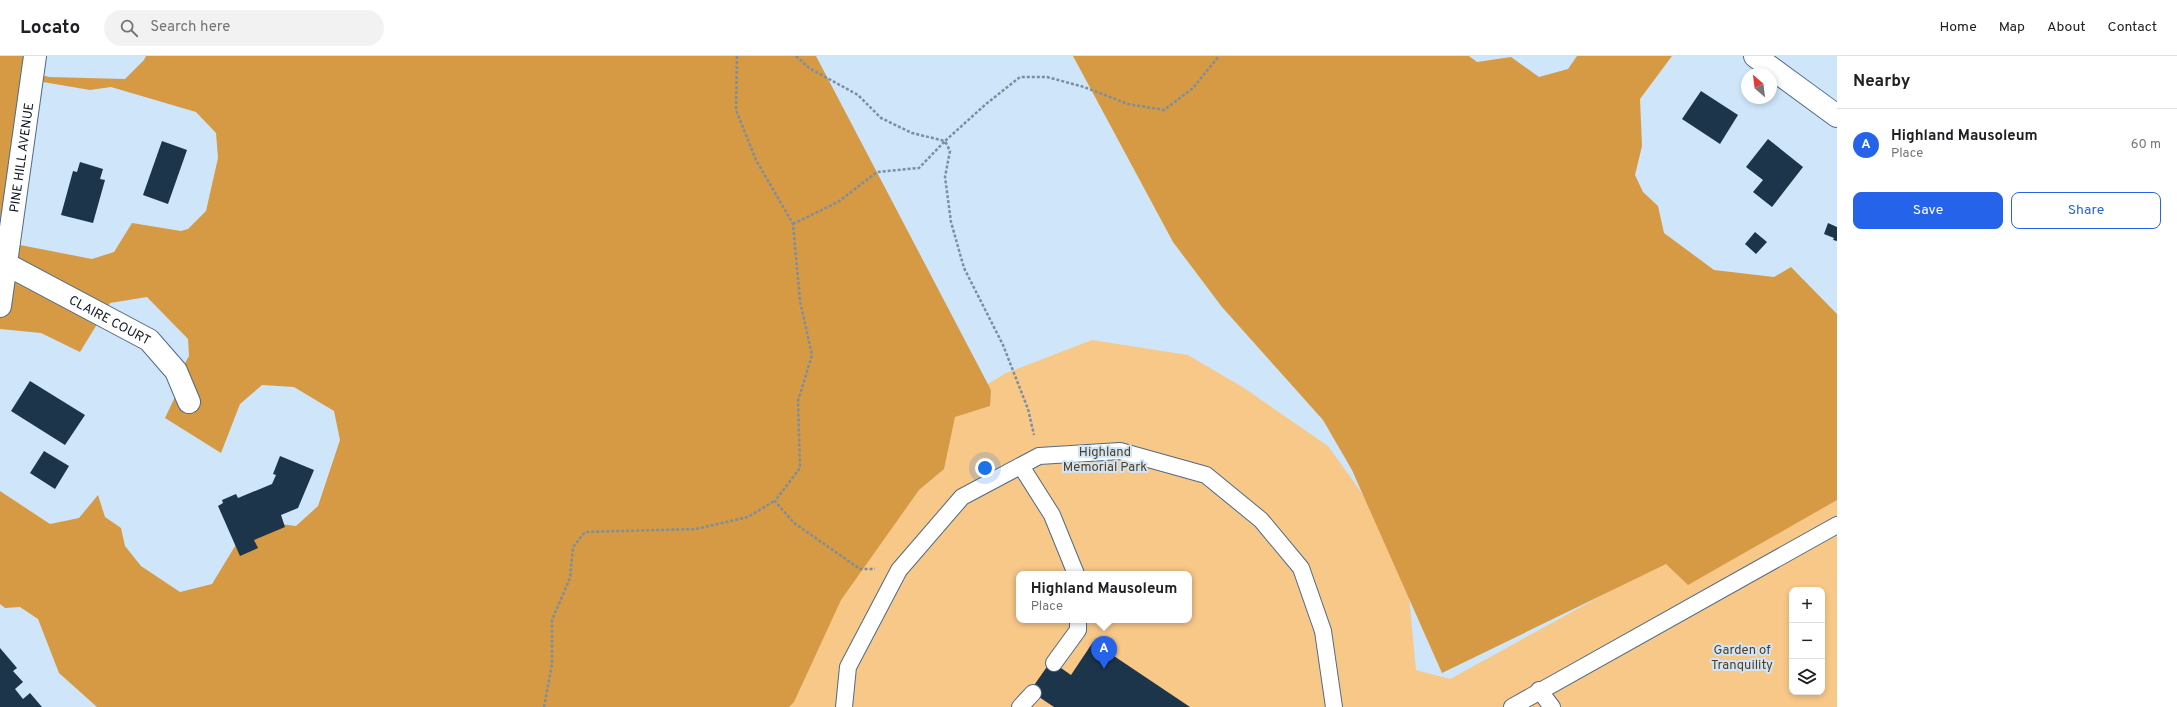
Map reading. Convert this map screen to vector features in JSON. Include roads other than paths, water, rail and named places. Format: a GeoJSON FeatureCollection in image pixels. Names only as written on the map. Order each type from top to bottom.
{"type":"FeatureCollection","features":[{"type":"Feature","properties":{"kind":"street","name":"PINE HILL AVENUE"},"geometry":{"type":"LineString","coordinates":[[0,306],[35,56]]}},
{"type":"Feature","properties":{"kind":"street"},"geometry":{"type":"LineString","coordinates":[[1755,56],[1837,116]]}},
{"type":"Feature","properties":{"kind":"street","name":"CLAIRE COURT"},"geometry":{"type":"LineString","coordinates":[[6,264],[149,340],[176,371],[189,402]]}},
{"type":"Feature","properties":{"kind":"lane"},"geometry":{"type":"LineString","coordinates":[[844,707],[848,667],[899,570],[962,497],[1039,456],[1120,451],[1206,475],[1261,520],[1300,568],[1323,631],[1334,707]]}},
{"type":"Feature","properties":{"kind":"lane"},"geometry":{"type":"LineString","coordinates":[[1021,466],[1052,515],[1075,571]]}},
{"type":"Feature","properties":{"kind":"lane"},"geometry":{"type":"LineString","coordinates":[[1512,707],[1539,690],[1837,526]]}},
{"type":"Feature","properties":{"kind":"lane"},"geometry":{"type":"LineString","coordinates":[[1054,663],[1078,630],[1078,623]]}},
{"type":"Feature","properties":{"kind":"lane"},"geometry":{"type":"LineString","coordinates":[[1539,690],[1552,707]]}},
{"type":"Feature","properties":{"kind":"lane"},"geometry":{"type":"LineString","coordinates":[[1020,707],[1033,693]]}},
{"type":"Feature","properties":{"kind":"place","name":"Highland Mausoleum"},"geometry":{"type":"Point","coordinates":[1104,669]}},
{"type":"Feature","properties":{"kind":"park label","name":"Highland Memorial Park"},"geometry":{"type":"Point","coordinates":[1105,458]}},
{"type":"Feature","properties":{"kind":"park label","name":"Garden of Tranquility"},"geometry":{"type":"Point","coordinates":[1742,656]}}]}
